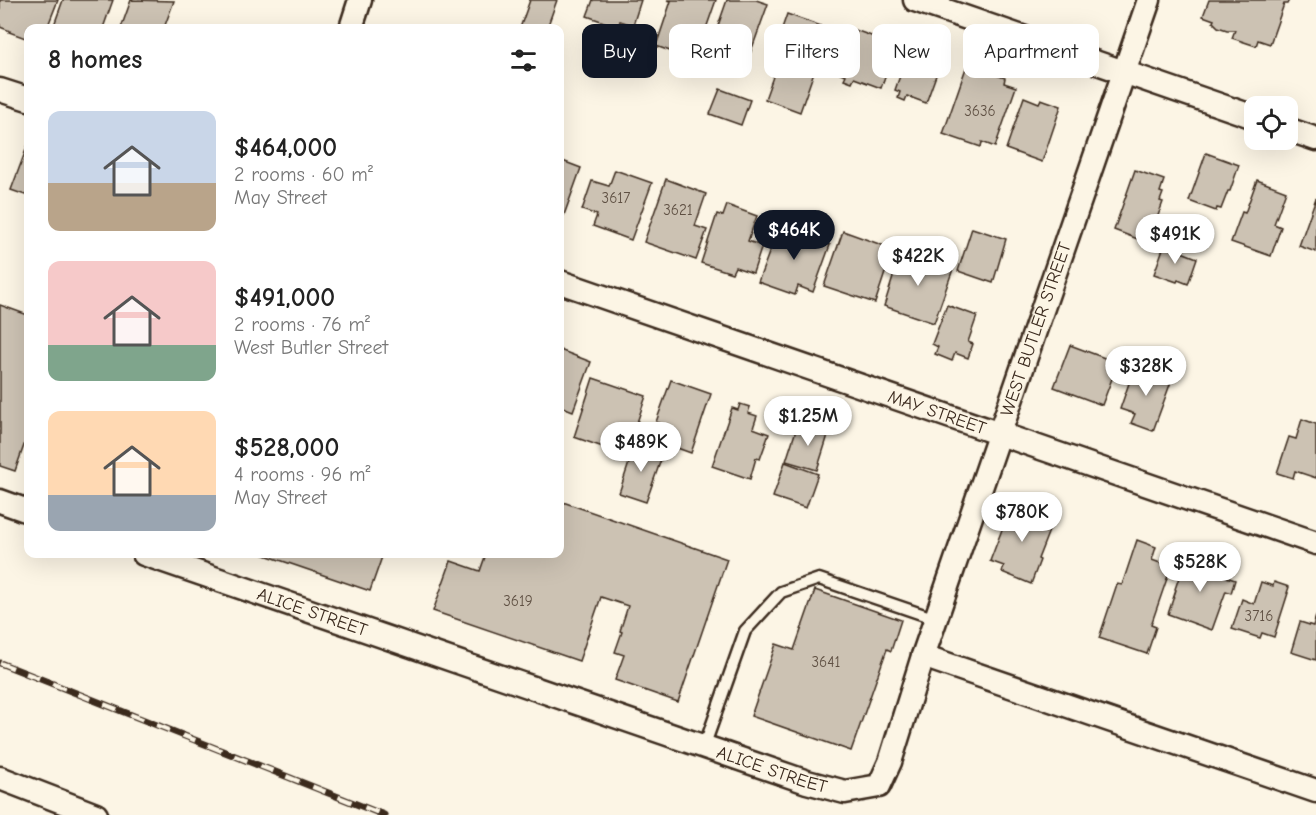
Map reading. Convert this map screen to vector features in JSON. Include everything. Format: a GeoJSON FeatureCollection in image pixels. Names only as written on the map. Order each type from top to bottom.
{"type":"FeatureCollection","features":[{"type":"Feature","properties":{"kind":"street"},"geometry":{"type":"LineString","coordinates":[[352,24],[360,0]]}},
{"type":"Feature","properties":{"kind":"street"},"geometry":{"type":"LineString","coordinates":[[915,0],[1244,114]]}},
{"type":"Feature","properties":{"kind":"street","name":"WEST BUTLER STREET"},"geometry":{"type":"LineString","coordinates":[[923,656],[1149,0]]}},
{"type":"Feature","properties":{"kind":"street"},"geometry":{"type":"LineString","coordinates":[[0,90],[24,98]]}},
{"type":"Feature","properties":{"kind":"street"},"geometry":{"type":"LineString","coordinates":[[1298,133],[1316,139]]}},
{"type":"Feature","properties":{"kind":"street","name":"MAY STREET"},"geometry":{"type":"LineString","coordinates":[[564,283],[1316,543]]}},
{"type":"Feature","properties":{"kind":"street"},"geometry":{"type":"LineString","coordinates":[[0,501],[24,510]]}},
{"type":"Feature","properties":{"kind":"street","name":"ALICE STREET"},"geometry":{"type":"LineString","coordinates":[[163,558],[704,747],[807,782],[845,792],[879,786],[890,762],[923,656]]}},
{"type":"Feature","properties":{"kind":"street"},"geometry":{"type":"LineString","coordinates":[[923,656],[1316,791]]}},
{"type":"Feature","properties":{"kind":"street"},"geometry":{"type":"LineString","coordinates":[[0,778],[69,810],[96,815]]}},
{"type":"Feature","properties":{"kind":"lane"},"geometry":{"type":"LineString","coordinates":[[704,747],[745,631],[781,592],[819,579],[936,619]]}},
{"type":"Feature","properties":{"kind":"building"},"geometry":{"type":"Polygon","coordinates":[[[0,0],[58,0],[49,24],[24,24],[24,38],[0,27],[0,0]]]}},
{"type":"Feature","properties":{"kind":"building"},"geometry":{"type":"Polygon","coordinates":[[[63,0],[113,0],[104,24],[54,24],[63,0]]]}},
{"type":"Feature","properties":{"kind":"building"},"geometry":{"type":"Polygon","coordinates":[[[131,0],[174,1],[165,24],[122,24],[131,0]]]}},
{"type":"Feature","properties":{"kind":"building"},"geometry":{"type":"Polygon","coordinates":[[[530,0],[557,0],[548,24],[521,24],[530,0]]]}},
{"type":"Feature","properties":{"kind":"building"},"geometry":{"type":"Polygon","coordinates":[[[593,0],[641,0],[633,24],[620,21],[619,24],[610,24],[587,16],[593,0]]]}},
{"type":"Feature","properties":{"kind":"building"},"geometry":{"type":"Polygon","coordinates":[[[667,0],[716,0],[708,24],[669,24],[669,51],[657,46],[657,43],[671,1],[667,0]]]}},
{"type":"Feature","properties":{"kind":"building"},"geometry":{"type":"Polygon","coordinates":[[[727,0],[756,0],[768,4],[752,48],[752,24],[719,24],[727,0]]]}},
{"type":"Feature","properties":{"kind":"building"},"geometry":{"type":"Polygon","coordinates":[[[1209,0],[1289,0],[1287,4],[1284,4],[1270,44],[1258,40],[1256,46],[1232,38],[1235,30],[1218,27],[1213,22],[1214,20],[1203,16],[1209,0]]]}},
{"type":"Feature","properties":{"kind":"building"},"geometry":{"type":"Polygon","coordinates":[[[787,14],[815,24],[784,24],[787,14]]]}},
{"type":"Feature","properties":{"kind":"building"},"geometry":{"type":"Polygon","coordinates":[[[860,32],[872,36],[872,78],[884,78],[881,88],[854,78],[860,78],[860,32]]]}},
{"type":"Feature","properties":{"kind":"building"},"geometry":{"type":"Polygon","coordinates":[[[963,76],[1005,78],[1004,83],[1016,87],[995,147],[982,142],[981,147],[943,134],[963,76]]]}},
{"type":"Feature","properties":{"kind":"building"},"geometry":{"type":"Polygon","coordinates":[[[773,78],[812,78],[800,112],[765,99],[773,78]]]}},
{"type":"Feature","properties":{"kind":"building"},"geometry":{"type":"Polygon","coordinates":[[[844,78],[854,78],[852,82],[844,78]]]}},
{"type":"Feature","properties":{"kind":"building"},"geometry":{"type":"Polygon","coordinates":[[[899,78],[935,78],[926,103],[907,96],[905,101],[898,98],[900,92],[895,90],[899,78]]]}},
{"type":"Feature","properties":{"kind":"building"},"geometry":{"type":"Polygon","coordinates":[[[720,89],[750,100],[741,125],[710,114],[720,89]]]}},
{"type":"Feature","properties":{"kind":"building"},"geometry":{"type":"Polygon","coordinates":[[[1024,97],[1039,103],[1041,99],[1061,106],[1042,162],[1006,149],[1024,97]]]}},
{"type":"Feature","properties":{"kind":"building"},"geometry":{"type":"Polygon","coordinates":[[[1206,153],[1239,165],[1221,209],[1217,208],[1216,211],[1189,201],[1206,153]]]}},
{"type":"Feature","properties":{"kind":"building"},"geometry":{"type":"Polygon","coordinates":[[[24,155],[24,195],[11,190],[24,155]]]}},
{"type":"Feature","properties":{"kind":"building"},"geometry":{"type":"Polygon","coordinates":[[[564,162],[581,168],[564,215],[564,162]]]}},
{"type":"Feature","properties":{"kind":"building"},"geometry":{"type":"Polygon","coordinates":[[[615,170],[652,183],[631,240],[593,226],[597,215],[582,210],[592,181],[609,186],[615,170]]]}},
{"type":"Feature","properties":{"kind":"building"},"geometry":{"type":"Polygon","coordinates":[[[1135,170],[1164,180],[1160,192],[1163,193],[1160,201],[1163,202],[1148,243],[1114,230],[1135,170]]]}},
{"type":"Feature","properties":{"kind":"building"},"geometry":{"type":"Polygon","coordinates":[[[666,179],[706,194],[695,226],[707,230],[696,260],[644,242],[666,179]]]}},
{"type":"Feature","properties":{"kind":"building"},"geometry":{"type":"Polygon","coordinates":[[[1257,180],[1286,191],[1274,224],[1281,227],[1271,256],[1231,242],[1257,180]]]}},
{"type":"Feature","properties":{"kind":"building"},"geometry":{"type":"Polygon","coordinates":[[[1316,198],[1316,252],[1299,246],[1316,198]]]}},
{"type":"Feature","properties":{"kind":"building"},"geometry":{"type":"Polygon","coordinates":[[[727,205],[757,216],[748,241],[762,246],[753,273],[735,267],[732,273],[701,263],[717,214],[723,216],[727,205]]]}},
{"type":"Feature","properties":{"kind":"building"},"geometry":{"type":"Polygon","coordinates":[[[780,224],[830,245],[813,292],[798,286],[795,295],[758,282],[780,224]]]}},
{"type":"Feature","properties":{"kind":"building"},"geometry":{"type":"Polygon","coordinates":[[[972,228],[1006,239],[993,283],[958,271],[972,228]]]}},
{"type":"Feature","properties":{"kind":"building"},"geometry":{"type":"Polygon","coordinates":[[[843,231],[893,249],[875,303],[824,286],[843,231]]]}},
{"type":"Feature","properties":{"kind":"building"},"geometry":{"type":"Polygon","coordinates":[[[1165,243],[1197,258],[1188,284],[1154,274],[1165,243]]]}},
{"type":"Feature","properties":{"kind":"building"},"geometry":{"type":"Polygon","coordinates":[[[901,252],[953,269],[934,323],[884,306],[901,252]]]}},
{"type":"Feature","properties":{"kind":"building"},"geometry":{"type":"Polygon","coordinates":[[[0,305],[24,314],[24,445],[15,471],[0,466],[0,305]]]}},
{"type":"Feature","properties":{"kind":"building"},"geometry":{"type":"Polygon","coordinates":[[[947,305],[977,316],[968,342],[973,344],[968,358],[955,353],[952,361],[935,354],[938,347],[932,344],[947,305]]]}},
{"type":"Feature","properties":{"kind":"building"},"geometry":{"type":"Polygon","coordinates":[[[1070,345],[1118,363],[1102,405],[1054,387],[1070,345]]]}},
{"type":"Feature","properties":{"kind":"building"},"geometry":{"type":"Polygon","coordinates":[[[564,352],[591,362],[573,411],[564,408],[564,352]]]}},
{"type":"Feature","properties":{"kind":"building"},"geometry":{"type":"Polygon","coordinates":[[[1135,366],[1172,379],[1153,431],[1131,423],[1135,414],[1120,409],[1135,366]]]}},
{"type":"Feature","properties":{"kind":"building"},"geometry":{"type":"Polygon","coordinates":[[[593,378],[646,396],[626,455],[574,437],[593,378]]]}},
{"type":"Feature","properties":{"kind":"building"},"geometry":{"type":"Polygon","coordinates":[[[671,380],[711,394],[691,453],[655,440],[661,424],[656,422],[671,380]]]}},
{"type":"Feature","properties":{"kind":"building"},"geometry":{"type":"Polygon","coordinates":[[[740,404],[750,407],[748,413],[757,416],[753,428],[769,434],[760,459],[756,458],[750,479],[712,466],[732,408],[738,410],[740,404]]]}},
{"type":"Feature","properties":{"kind":"building"},"geometry":{"type":"Polygon","coordinates":[[[1302,419],[1316,424],[1316,478],[1295,471],[1293,478],[1277,473],[1289,437],[1296,439],[1302,419]]]}},
{"type":"Feature","properties":{"kind":"building"},"geometry":{"type":"Polygon","coordinates":[[[804,424],[829,432],[817,470],[786,461],[796,430],[802,432],[804,424]]]}},
{"type":"Feature","properties":{"kind":"building"},"geometry":{"type":"Polygon","coordinates":[[[635,445],[663,454],[646,502],[619,493],[635,445]]]}},
{"type":"Feature","properties":{"kind":"building"},"geometry":{"type":"Polygon","coordinates":[[[785,462],[818,474],[806,508],[773,497],[785,462]]]}},
{"type":"Feature","properties":{"kind":"building"},"geometry":{"type":"Polygon","coordinates":[[[564,502],[727,559],[678,702],[615,680],[624,655],[615,652],[628,606],[601,597],[579,661],[433,611],[451,561],[480,571],[485,558],[564,558],[564,502]]]}},
{"type":"Feature","properties":{"kind":"building"},"geometry":{"type":"Polygon","coordinates":[[[1011,506],[1028,513],[1030,509],[1054,518],[1031,584],[1002,572],[1004,566],[990,561],[1011,506]]]}},
{"type":"Feature","properties":{"kind":"building"},"geometry":{"type":"Polygon","coordinates":[[[1137,540],[1156,547],[1152,560],[1171,567],[1151,625],[1156,627],[1147,654],[1099,638],[1117,584],[1122,585],[1137,540]]]}},
{"type":"Feature","properties":{"kind":"building"},"geometry":{"type":"Polygon","coordinates":[[[1187,554],[1220,568],[1218,574],[1235,580],[1231,593],[1226,591],[1212,630],[1168,614],[1187,554]]]}},
{"type":"Feature","properties":{"kind":"building"},"geometry":{"type":"Polygon","coordinates":[[[274,558],[382,558],[370,591],[274,558]]]}},
{"type":"Feature","properties":{"kind":"building"},"geometry":{"type":"Polygon","coordinates":[[[1261,582],[1273,586],[1274,582],[1289,587],[1274,637],[1262,633],[1260,638],[1232,629],[1242,599],[1254,604],[1261,582]]]}},
{"type":"Feature","properties":{"kind":"building"},"geometry":{"type":"Polygon","coordinates":[[[815,590],[901,620],[891,651],[887,649],[851,751],[751,716],[776,644],[794,650],[815,590]]]}},
{"type":"Feature","properties":{"kind":"building"},"geometry":{"type":"Polygon","coordinates":[[[1316,616],[1316,660],[1291,652],[1300,622],[1313,626],[1316,616]]]}},
{"type":"Feature","properties":{"kind":"railway"},"geometry":{"type":"LineString","coordinates":[[0,663],[384,815]]}}]}
